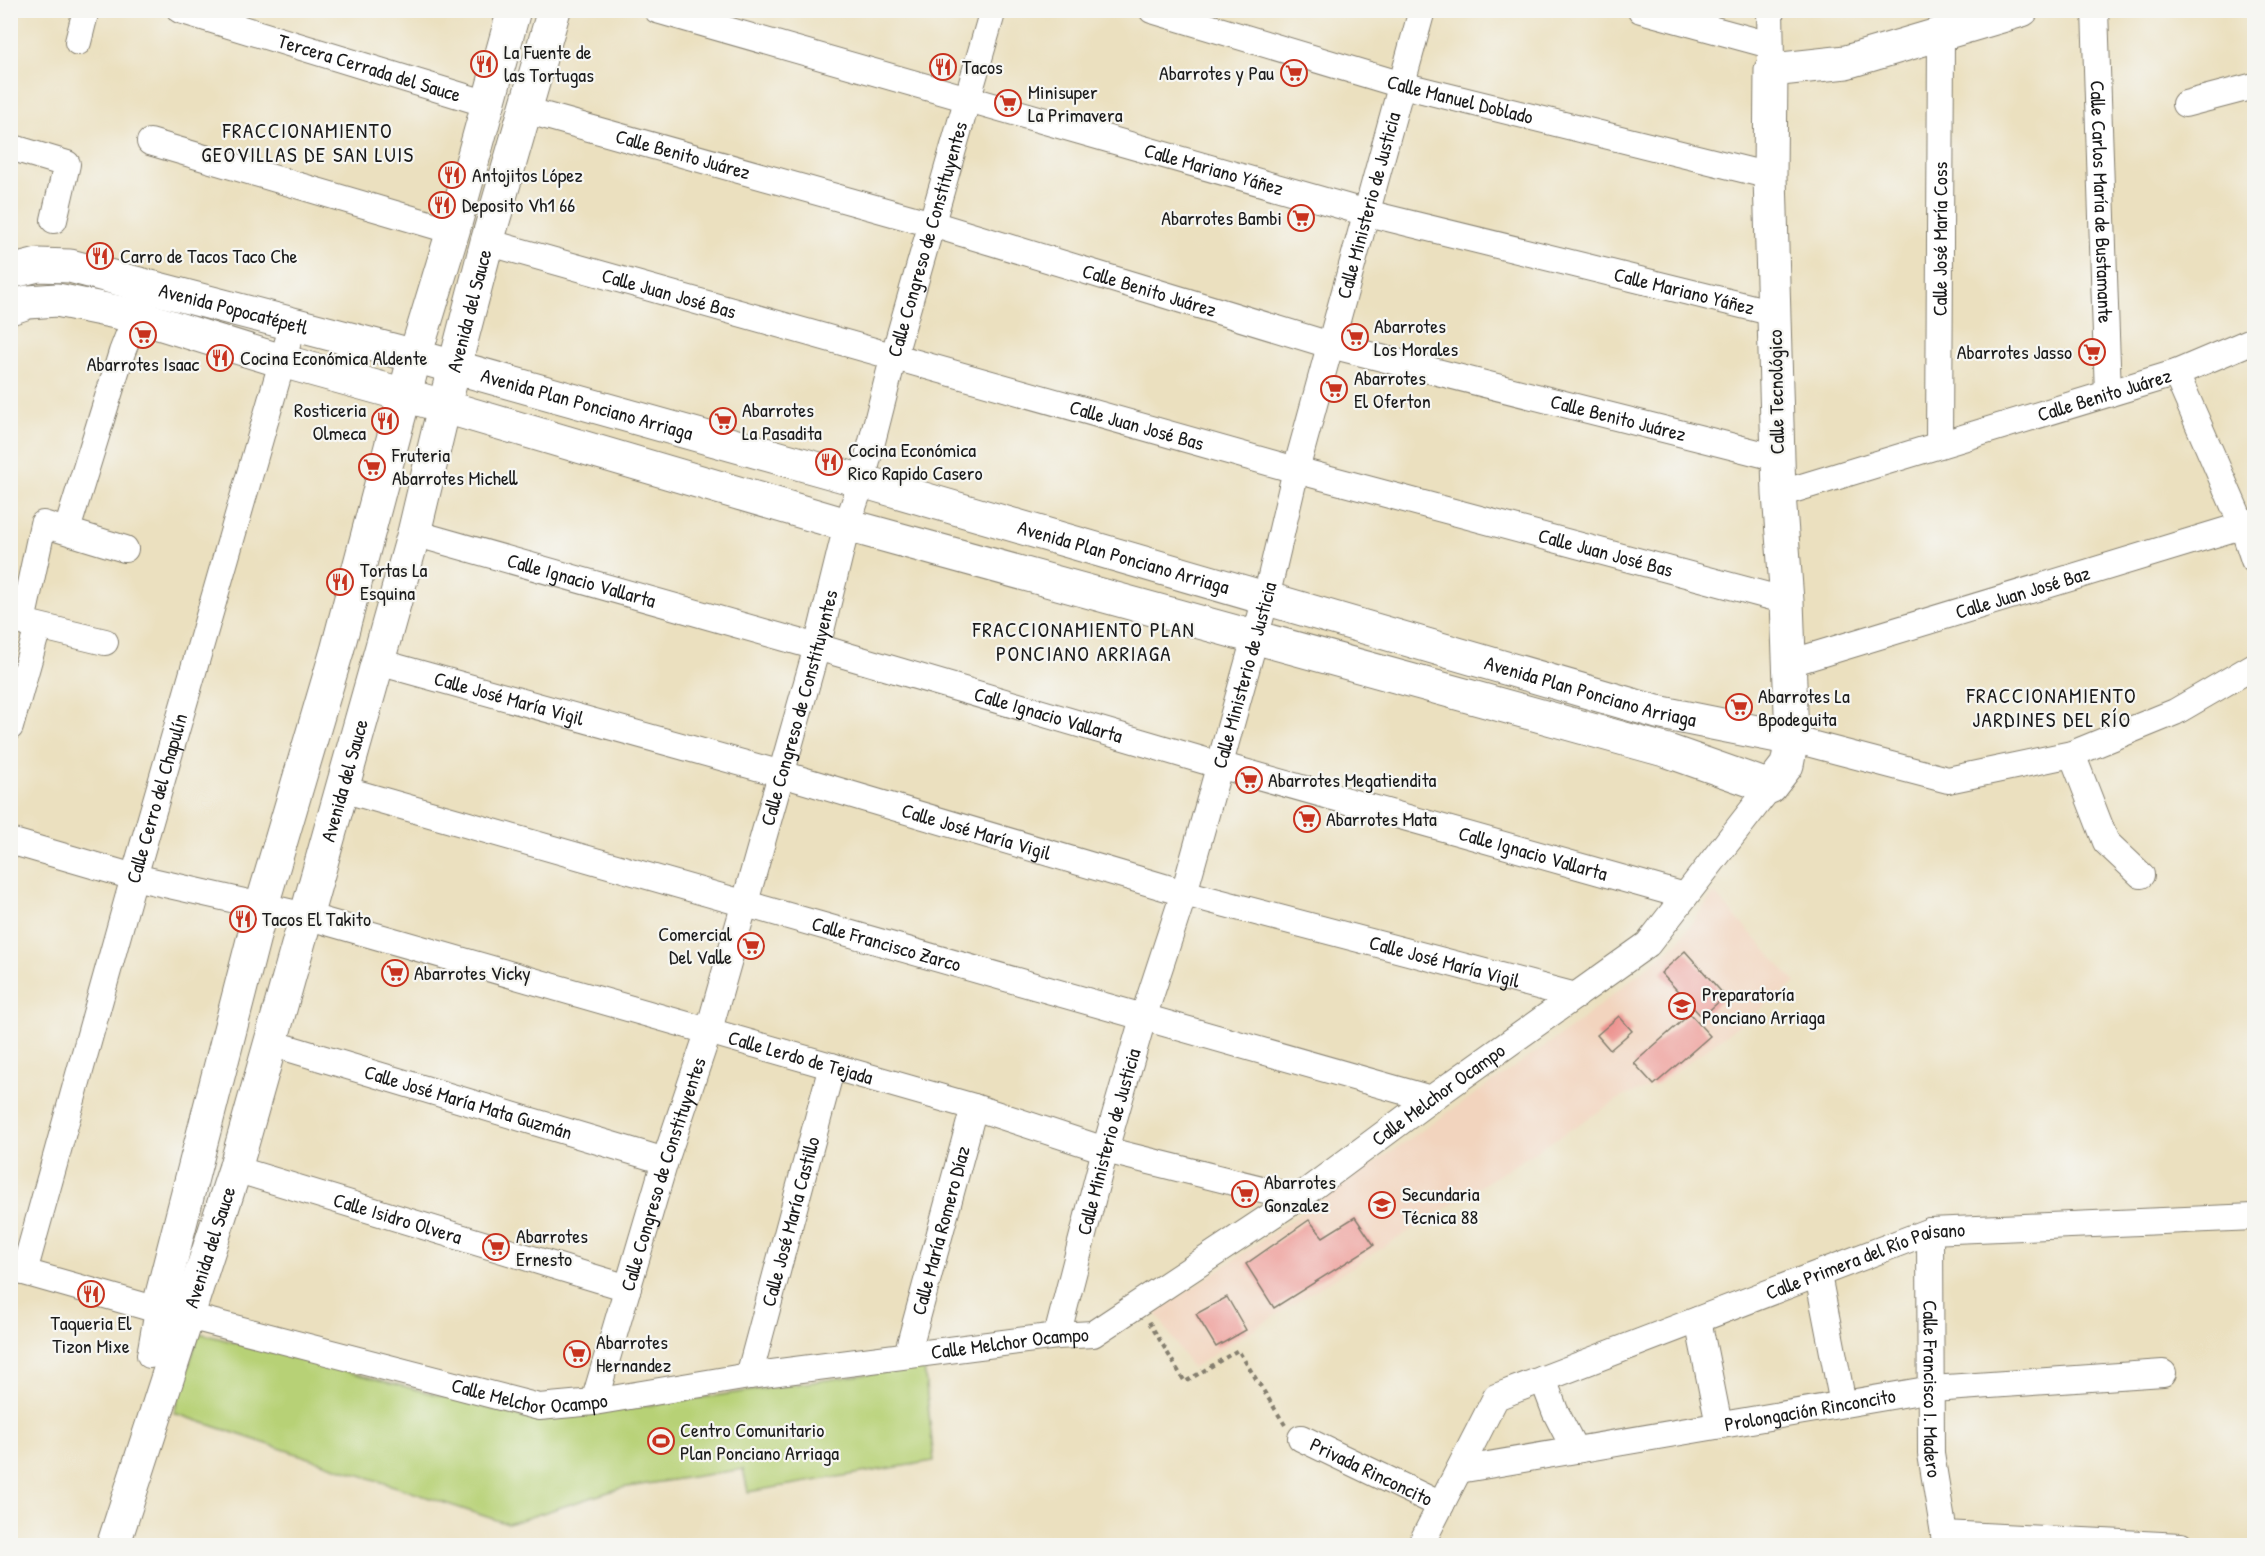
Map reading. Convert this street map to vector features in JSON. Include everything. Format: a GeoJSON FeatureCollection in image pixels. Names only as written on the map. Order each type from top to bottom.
{"type":"FeatureCollection","features":[{"type":"Feature","properties":{"kind":"street"},"geometry":{"type":"LineString","coordinates":[[78,42],[86,10]]}},
{"type":"Feature","properties":{"kind":"street","name":"Tercera Cerrada del Sauce"},"geometry":{"type":"LineString","coordinates":[[180,10],[488,104]]}},
{"type":"Feature","properties":{"kind":"street","name":"Avenida del Sauce"},"geometry":{"type":"LineString","coordinates":[[113,1545],[127,1503],[173,1313],[262,905],[337,651],[415,356],[453,231],[514,10]]}},
{"type":"Feature","properties":{"kind":"street","name":"Avenida del Sauce"},"geometry":{"type":"LineString","coordinates":[[173,1313],[235,1169],[414,533],[487,242],[555,10]]}},
{"type":"Feature","properties":{"kind":"street","name":"Calle Mariano Yáñez"},"geometry":{"type":"LineString","coordinates":[[657,10],[1367,213],[1774,313]]}},
{"type":"Feature","properties":{"kind":"street","name":"Calle Congreso de Constituyentes"},"geometry":{"type":"LineString","coordinates":[[594,1402],[665,1161],[709,1030],[818,647],[847,525],[862,481],[894,356],[993,10]]}},
{"type":"Feature","properties":{"kind":"street","name":"Calle Manuel Doblado"},"geometry":{"type":"LineString","coordinates":[[1152,10],[1402,85],[1770,176]]}},
{"type":"Feature","properties":{"kind":"street","name":"Calle Ministerio de Justicia"},"geometry":{"type":"LineString","coordinates":[[1057,1336],[1105,1150],[1143,1018],[1184,892],[1266,598],[1296,470],[1422,10]]}},
{"type":"Feature","properties":{"kind":"street"},"geometry":{"type":"LineString","coordinates":[[1641,10],[1771,58],[1846,62],[2022,10]]}},
{"type":"Feature","properties":{"kind":"street"},"geometry":{"type":"LineString","coordinates":[[1770,10],[1771,58]]}},
{"type":"Feature","properties":{"kind":"street","name":"Calle Carlos María de Bustamante"},"geometry":{"type":"LineString","coordinates":[[2095,10],[2108,394]]}},
{"type":"Feature","properties":{"kind":"street","name":"Calle José María Coss"},"geometry":{"type":"LineString","coordinates":[[1939,444],[1941,35]]}},
{"type":"Feature","properties":{"kind":"street","name":"Calle Tecnológico"},"geometry":{"type":"LineString","coordinates":[[1771,58],[1770,176],[1779,494],[1787,601],[1792,739]]}},
{"type":"Feature","properties":{"kind":"street"},"geometry":{"type":"LineString","coordinates":[[2185,104],[2254,86]]}},
{"type":"Feature","properties":{"kind":"street","name":"Calle Benito Juárez"},"geometry":{"type":"LineString","coordinates":[[525,110],[932,224],[1330,345],[1778,458]]}},
{"type":"Feature","properties":{"kind":"street"},"geometry":{"type":"LineString","coordinates":[[150,142],[453,231]]}},
{"type":"Feature","properties":{"kind":"street"},"geometry":{"type":"LineString","coordinates":[[10,147],[67,164],[54,220]]}},
{"type":"Feature","properties":{"kind":"street","name":"Calle Juan José Bas"},"geometry":{"type":"LineString","coordinates":[[487,242],[1296,470],[1787,601]]}},
{"type":"Feature","properties":{"kind":"street","name":"Avenida Popocatépetl"},"geometry":{"type":"LineString","coordinates":[[10,272],[38,265],[70,266],[454,367]]}},
{"type":"Feature","properties":{"kind":"street","name":"Avenida Popocatépetl"},"geometry":{"type":"LineString","coordinates":[[10,308],[28,302],[57,300],[136,316],[444,407]]}},
{"type":"Feature","properties":{"kind":"street"},"geometry":{"type":"LineString","coordinates":[[10,727],[30,624],[55,527],[136,316]]}},
{"type":"Feature","properties":{"kind":"street","name":"Calle Cerro del Chapulín"},"geometry":{"type":"LineString","coordinates":[[17,1271],[134,877],[292,324]]}},
{"type":"Feature","properties":{"kind":"street","name":"Calle Benito Juárez"},"geometry":{"type":"LineString","coordinates":[[1779,494],[2176,373],[2254,340]]}},
{"type":"Feature","properties":{"kind":"street","name":"Avenida Plan Ponciano Arriaga"},"geometry":{"type":"LineString","coordinates":[[454,367],[862,481],[1657,712],[1792,739]]}},
{"type":"Feature","properties":{"kind":"street"},"geometry":{"type":"LineString","coordinates":[[2176,373],[2249,524],[2254,560]]}},
{"type":"Feature","properties":{"kind":"street","name":"Avenida Plan Ponciano Arriaga"},"geometry":{"type":"LineString","coordinates":[[444,407],[847,525],[1254,639],[1668,751],[1770,787]]}},
{"type":"Feature","properties":{"kind":"street","name":"Calle Juan José Baz"},"geometry":{"type":"LineString","coordinates":[[1790,663],[2249,524]]}},
{"type":"Feature","properties":{"kind":"street"},"geometry":{"type":"LineString","coordinates":[[55,527],[125,549]]}},
{"type":"Feature","properties":{"kind":"street","name":"Calle Ignacio Vallarta"},"geometry":{"type":"LineString","coordinates":[[414,533],[818,647],[1219,765],[1684,896]]}},
{"type":"Feature","properties":{"kind":"street"},"geometry":{"type":"LineString","coordinates":[[30,624],[105,642]]}},
{"type":"Feature","properties":{"kind":"street","name":"Calle José María Vigil"},"geometry":{"type":"LineString","coordinates":[[378,662],[782,774],[1184,892],[1576,996]]}},
{"type":"Feature","properties":{"kind":"street"},"geometry":{"type":"LineString","coordinates":[[1792,739],[1948,780],[2072,754],[2175,712],[2254,666]]}},
{"type":"Feature","properties":{"kind":"street"},"geometry":{"type":"LineString","coordinates":[[1657,712],[1668,751]]}},
{"type":"Feature","properties":{"kind":"street","name":"Calle Melchor Ocampo"},"geometry":{"type":"LineString","coordinates":[[17,1271],[539,1407],[594,1402],[749,1376],[907,1355],[1057,1336],[1093,1334],[1298,1198],[1431,1099],[1648,944],[1787,765],[1792,739]]}},
{"type":"Feature","properties":{"kind":"street"},"geometry":{"type":"LineString","coordinates":[[2072,754],[2106,842],[2141,875]]}},
{"type":"Feature","properties":{"kind":"street","name":"Calle Francisco Zarco"},"geometry":{"type":"LineString","coordinates":[[342,789],[1431,1099]]}},
{"type":"Feature","properties":{"kind":"street","name":"Calle Lerdo de Tejada"},"geometry":{"type":"LineString","coordinates":[[10,841],[134,877],[306,916],[974,1107],[1105,1150],[1298,1198]]}},
{"type":"Feature","properties":{"kind":"street","name":"Calle José María Mata Guzmán"},"geometry":{"type":"LineString","coordinates":[[271,1043],[665,1161]]}},
{"type":"Feature","properties":{"kind":"street","name":"Calle José María Castillo"},"geometry":{"type":"LineString","coordinates":[[749,1376],[832,1066]]}},
{"type":"Feature","properties":{"kind":"street","name":"Calle María Romero Díaz"},"geometry":{"type":"LineString","coordinates":[[907,1355],[974,1107]]}},
{"type":"Feature","properties":{"kind":"street","name":"Calle Isidro Olvera"},"geometry":{"type":"LineString","coordinates":[[235,1169],[628,1288]]}},
{"type":"Feature","properties":{"kind":"street","name":"Calle Primera del Río Paisano"},"geometry":{"type":"LineString","coordinates":[[1459,1470],[1496,1397],[1930,1231],[2254,1217]]}},
{"type":"Feature","properties":{"kind":"street","name":"Calle Francisco I. Madero"},"geometry":{"type":"LineString","coordinates":[[1930,1231],[1931,1454],[1945,1540]]}},
{"type":"Feature","properties":{"kind":"street"},"geometry":{"type":"LineString","coordinates":[[1818,1275],[1843,1404]]}},
{"type":"Feature","properties":{"kind":"street"},"geometry":{"type":"LineString","coordinates":[[1698,1320],[1719,1425]]}},
{"type":"Feature","properties":{"kind":"street","name":"Prolongación Rinconcito"},"geometry":{"type":"LineString","coordinates":[[1459,1470],[1932,1389],[2163,1372]]}},
{"type":"Feature","properties":{"kind":"street"},"geometry":{"type":"LineString","coordinates":[[1543,1379],[1555,1411],[1575,1450]]}},
{"type":"Feature","properties":{"kind":"street","name":"Privada Rinconcito"},"geometry":{"type":"LineString","coordinates":[[1294,1433],[1441,1505]]}},
{"type":"Feature","properties":{"kind":"street"},"geometry":{"type":"LineString","coordinates":[[1420,1545],[1459,1470]]}},
{"type":"Feature","properties":{"kind":"street"},"geometry":{"type":"LineString","coordinates":[[1945,1540],[2181,1545]]}},
{"type":"Feature","properties":{"kind":"path"},"geometry":{"type":"LineString","coordinates":[[1138,1304],[1185,1382],[1238,1350],[1294,1433]]}},
{"type":"Feature","properties":{"kind":"shaded area","name":"Secundaria Técnica 88"},"geometry":{"type":"Polygon","coordinates":[[[1714,893],[1796,983],[1659,1084],[1622,1097],[1192,1368],[1156,1313],[1570,1029],[1677,943],[1714,893]]]}},
{"type":"Feature","properties":{"kind":"green space","name":"Centro Comunitario Plan Ponciano Arriaga"},"geometry":{"type":"Polygon","coordinates":[[[199,1333],[538,1421],[924,1366],[934,1461],[748,1492],[743,1469],[621,1488],[508,1524],[174,1413],[199,1333]]]}},
{"type":"Feature","properties":{"kind":"building"},"geometry":{"type":"Polygon","coordinates":[[[1685,951],[1725,996],[1702,1017],[1661,973],[1685,951]]]}},
{"type":"Feature","properties":{"kind":"building"},"geometry":{"type":"Polygon","coordinates":[[[1690,1014],[1710,1036],[1654,1085],[1634,1063],[1690,1014]]]}},
{"type":"Feature","properties":{"kind":"building"},"geometry":{"type":"Polygon","coordinates":[[[1619,1016],[1632,1031],[1610,1050],[1597,1035],[1619,1016]]]}},
{"type":"Feature","properties":{"kind":"building"},"geometry":{"type":"Polygon","coordinates":[[[1355,1217],[1374,1245],[1274,1308],[1246,1264],[1309,1220],[1323,1237],[1355,1217]]]}},
{"type":"Feature","properties":{"kind":"building"},"geometry":{"type":"Polygon","coordinates":[[[1227,1297],[1246,1330],[1216,1347],[1196,1314],[1227,1297]]]}},
{"type":"Feature","properties":{"kind":"place","name":"La Fuente de las Tortugas"},"geometry":{"type":"Point","coordinates":[484,64]}},
{"type":"Feature","properties":{"kind":"place","name":"Tacos"},"geometry":{"type":"Point","coordinates":[943,67]}},
{"type":"Feature","properties":{"kind":"place","name":"Abarrotes y Pau"},"geometry":{"type":"Point","coordinates":[1294,73]}},
{"type":"Feature","properties":{"kind":"place","name":"Minisuper La Primavera"},"geometry":{"type":"Point","coordinates":[1008,103]}},
{"type":"Feature","properties":{"kind":"place","name":"Antojitos López"},"geometry":{"type":"Point","coordinates":[452,175]}},
{"type":"Feature","properties":{"kind":"place","name":"Deposito Vh1 66"},"geometry":{"type":"Point","coordinates":[442,205]}},
{"type":"Feature","properties":{"kind":"place","name":"Abarrotes Bambi"},"geometry":{"type":"Point","coordinates":[1301,218]}},
{"type":"Feature","properties":{"kind":"place","name":"Carro de Tacos Taco Che"},"geometry":{"type":"Point","coordinates":[100,256]}},
{"type":"Feature","properties":{"kind":"place","name":"Abarrotes Isaac"},"geometry":{"type":"Point","coordinates":[143,335]}},
{"type":"Feature","properties":{"kind":"place","name":"Abarrotes Los Morales"},"geometry":{"type":"Point","coordinates":[1355,337]}},
{"type":"Feature","properties":{"kind":"place","name":"Abarrotes Jasso"},"geometry":{"type":"Point","coordinates":[2092,352]}},
{"type":"Feature","properties":{"kind":"place","name":"Cocina Económica Aldente"},"geometry":{"type":"Point","coordinates":[220,358]}},
{"type":"Feature","properties":{"kind":"place","name":"Abarrotes El Oferton"},"geometry":{"type":"Point","coordinates":[1334,389]}},
{"type":"Feature","properties":{"kind":"place","name":"Rosticeria Olmeca"},"geometry":{"type":"Point","coordinates":[385,421]}},
{"type":"Feature","properties":{"kind":"place","name":"Abarrotes La Pasadita"},"geometry":{"type":"Point","coordinates":[723,421]}},
{"type":"Feature","properties":{"kind":"place","name":"Cocina Económica Rico Rapido Casero"},"geometry":{"type":"Point","coordinates":[829,462]}},
{"type":"Feature","properties":{"kind":"place","name":"Fruteria Abarrotes Michell"},"geometry":{"type":"Point","coordinates":[372,467]}},
{"type":"Feature","properties":{"kind":"place","name":"Tortas La Esquina"},"geometry":{"type":"Point","coordinates":[340,582]}},
{"type":"Feature","properties":{"kind":"place","name":"Abarrotes La Bpodeguita"},"geometry":{"type":"Point","coordinates":[1739,707]}},
{"type":"Feature","properties":{"kind":"place","name":"Abarrotes Megatiendita"},"geometry":{"type":"Point","coordinates":[1249,780]}},
{"type":"Feature","properties":{"kind":"place","name":"Abarrotes Mata"},"geometry":{"type":"Point","coordinates":[1307,819]}},
{"type":"Feature","properties":{"kind":"place","name":"Tacos El Takito"},"geometry":{"type":"Point","coordinates":[243,919]}},
{"type":"Feature","properties":{"kind":"place","name":"Comercial Del Valle"},"geometry":{"type":"Point","coordinates":[751,946]}},
{"type":"Feature","properties":{"kind":"place","name":"Abarrotes Vicky"},"geometry":{"type":"Point","coordinates":[395,973]}},
{"type":"Feature","properties":{"kind":"place","name":"Preparatoría Ponciano Arriaga"},"geometry":{"type":"Point","coordinates":[1682,1006]}},
{"type":"Feature","properties":{"kind":"place","name":"Abarrotes Gonzalez"},"geometry":{"type":"Point","coordinates":[1245,1194]}},
{"type":"Feature","properties":{"kind":"place","name":"Secundaria Técnica 88"},"geometry":{"type":"Point","coordinates":[1382,1205]}},
{"type":"Feature","properties":{"kind":"place","name":"Abarrotes Ernesto"},"geometry":{"type":"Point","coordinates":[496,1247]}},
{"type":"Feature","properties":{"kind":"place","name":"Taqueria El Tizon Mixe"},"geometry":{"type":"Point","coordinates":[91,1294]}},
{"type":"Feature","properties":{"kind":"place","name":"Abarrotes Hernandez"},"geometry":{"type":"Point","coordinates":[577,1354]}},
{"type":"Feature","properties":{"kind":"place","name":"Centro Comunitario Plan Ponciano Arriaga"},"geometry":{"type":"Point","coordinates":[661,1441]}},
{"type":"Feature","properties":{"kind":"district","name":"FRACCIONAMIENTO GEOVILLAS DE SAN LUIS"},"geometry":{"type":"Point","coordinates":[308,143]}},
{"type":"Feature","properties":{"kind":"district","name":"FRACCIONAMIENTO PLAN PONCIANO ARRIAGA"},"geometry":{"type":"Point","coordinates":[1084,642]}},
{"type":"Feature","properties":{"kind":"district","name":"FRACCIONAMIENTO JARDINES DEL RÍO"},"geometry":{"type":"Point","coordinates":[2052,708]}}]}
